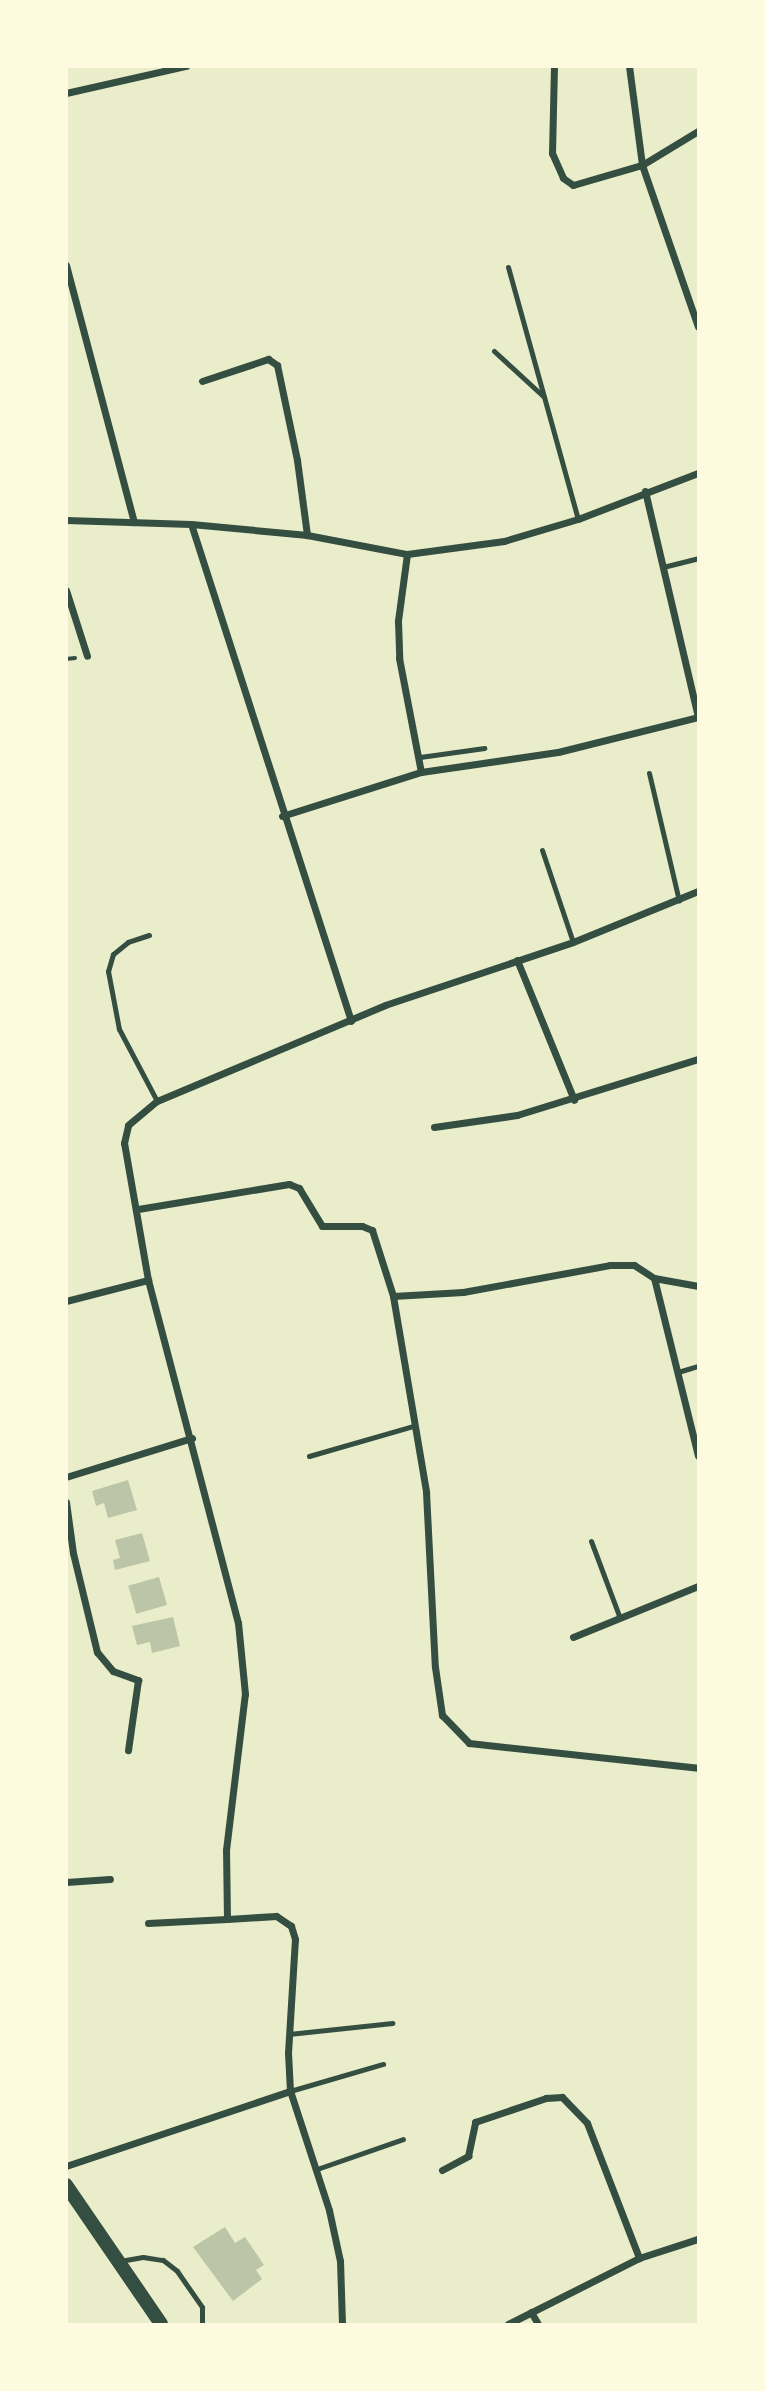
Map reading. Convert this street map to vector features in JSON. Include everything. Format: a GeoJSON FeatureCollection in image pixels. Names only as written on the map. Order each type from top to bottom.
{"type":"FeatureCollection","features":[{"type":"Feature","properties":{"kind":"main road"},"geometry":{"type":"LineString","coordinates":[[66,2185],[161,2325]]}},
{"type":"Feature","properties":{"kind":"street"},"geometry":{"type":"LineString","coordinates":[[66,93],[186,66]]}},
{"type":"Feature","properties":{"kind":"street"},"geometry":{"type":"LineString","coordinates":[[554,66],[552,153],[563,178],[573,185],[642,165],[698,131]]}},
{"type":"Feature","properties":{"kind":"street"},"geometry":{"type":"LineString","coordinates":[[629,66],[642,165],[698,327]]}},
{"type":"Feature","properties":{"kind":"street"},"geometry":{"type":"LineString","coordinates":[[66,265],[134,522]]}},
{"type":"Feature","properties":{"kind":"street"},"geometry":{"type":"LineString","coordinates":[[202,381],[268,359],[277,365],[297,460],[307,536]]}},
{"type":"Feature","properties":{"kind":"street"},"geometry":{"type":"LineString","coordinates":[[66,520],[191,524],[307,536],[407,554],[504,541],[578,519],[645,491],[698,473]]}},
{"type":"Feature","properties":{"kind":"street"},"geometry":{"type":"LineString","coordinates":[[282,816],[421,772],[558,752],[698,717],[645,491]]}},
{"type":"Feature","properties":{"kind":"street"},"geometry":{"type":"LineString","coordinates":[[191,524],[282,816],[351,1021]]}},
{"type":"Feature","properties":{"kind":"street"},"geometry":{"type":"LineString","coordinates":[[407,554],[398,621],[399,657],[421,772]]}},
{"type":"Feature","properties":{"kind":"street"},"geometry":{"type":"LineString","coordinates":[[66,590],[87,656]]}},
{"type":"Feature","properties":{"kind":"street"},"geometry":{"type":"LineString","coordinates":[[227,1919],[232,1786],[245,1694],[238,1623],[192,1438],[148,1280],[138,1209],[124,1143],[128,1125],[157,1101],[351,1021],[573,942],[698,891]]}},
{"type":"Feature","properties":{"kind":"street"},"geometry":{"type":"LineString","coordinates":[[517,960],[574,1100]]}},
{"type":"Feature","properties":{"kind":"street"},"geometry":{"type":"LineString","coordinates":[[434,1127],[517,1115],[574,1100],[698,1059]]}},
{"type":"Feature","properties":{"kind":"street"},"geometry":{"type":"LineString","coordinates":[[138,1209],[276,1185],[299,1188],[323,1226],[372,1230],[393,1296],[426,1492],[435,1667],[442,1715],[454,1731],[469,1743],[698,1768]]}},
{"type":"Feature","properties":{"kind":"street"},"geometry":{"type":"LineString","coordinates":[[393,1296],[463,1292],[610,1265],[634,1265],[654,1278],[698,1286]]}},
{"type":"Feature","properties":{"kind":"street"},"geometry":{"type":"LineString","coordinates":[[654,1278],[698,1456]]}},
{"type":"Feature","properties":{"kind":"street"},"geometry":{"type":"LineString","coordinates":[[66,1301],[148,1280]]}},
{"type":"Feature","properties":{"kind":"street"},"geometry":{"type":"LineString","coordinates":[[66,1477],[192,1438]]}},
{"type":"Feature","properties":{"kind":"street"},"geometry":{"type":"LineString","coordinates":[[66,1502],[73,1553],[97,1652],[113,1671],[138,1680],[128,1750]]}},
{"type":"Feature","properties":{"kind":"street"},"geometry":{"type":"LineString","coordinates":[[573,1637],[698,1586]]}},
{"type":"Feature","properties":{"kind":"street"},"geometry":{"type":"LineString","coordinates":[[66,1882],[110,1879]]}},
{"type":"Feature","properties":{"kind":"street"},"geometry":{"type":"LineString","coordinates":[[148,1923],[276,1916],[291,1926],[295,1959],[289,2034],[290,2091],[317,2169],[340,2261],[342,2325]]}},
{"type":"Feature","properties":{"kind":"street"},"geometry":{"type":"LineString","coordinates":[[66,2166],[290,2091]]}},
{"type":"Feature","properties":{"kind":"street"},"geometry":{"type":"LineString","coordinates":[[442,2170],[468,2156],[475,2122],[546,2098],[562,2097],[587,2123],[639,2258]]}},
{"type":"Feature","properties":{"kind":"street"},"geometry":{"type":"LineString","coordinates":[[508,2325],[639,2258],[698,2239]]}},
{"type":"Feature","properties":{"kind":"street"},"geometry":{"type":"LineString","coordinates":[[531,2312],[538,2325]]}},
{"type":"Feature","properties":{"kind":"lane"},"geometry":{"type":"LineString","coordinates":[[508,267],[578,519]]}},
{"type":"Feature","properties":{"kind":"lane"},"geometry":{"type":"LineString","coordinates":[[494,351],[544,397]]}},
{"type":"Feature","properties":{"kind":"lane"},"geometry":{"type":"LineString","coordinates":[[663,567],[698,558]]}},
{"type":"Feature","properties":{"kind":"lane"},"geometry":{"type":"LineString","coordinates":[[420,757],[484,748]]}},
{"type":"Feature","properties":{"kind":"lane"},"geometry":{"type":"LineString","coordinates":[[649,773],[679,901]]}},
{"type":"Feature","properties":{"kind":"lane"},"geometry":{"type":"LineString","coordinates":[[542,850],[573,942]]}},
{"type":"Feature","properties":{"kind":"lane"},"geometry":{"type":"LineString","coordinates":[[149,935],[128,942],[113,954],[108,971],[119,1030],[157,1101]]}},
{"type":"Feature","properties":{"kind":"lane"},"geometry":{"type":"LineString","coordinates":[[678,1372],[698,1366]]}},
{"type":"Feature","properties":{"kind":"lane"},"geometry":{"type":"LineString","coordinates":[[309,1457],[413,1426]]}},
{"type":"Feature","properties":{"kind":"lane"},"geometry":{"type":"LineString","coordinates":[[591,1541],[620,1618]]}},
{"type":"Feature","properties":{"kind":"lane"},"geometry":{"type":"LineString","coordinates":[[289,2034],[392,2023]]}},
{"type":"Feature","properties":{"kind":"lane"},"geometry":{"type":"LineString","coordinates":[[290,2091],[383,2064]]}},
{"type":"Feature","properties":{"kind":"lane"},"geometry":{"type":"LineString","coordinates":[[317,2169],[402,2138]]}},
{"type":"Feature","properties":{"kind":"lane"},"geometry":{"type":"LineString","coordinates":[[118,2261],[142,2257],[163,2260],[177,2271],[202,2307],[202,2325]]}},
{"type":"Feature","properties":{"kind":"building"},"geometry":{"type":"Polygon","coordinates":[[[128,1480],[137,1510],[108,1518],[104,1503],[96,1506],[92,1491],[128,1480]]]}},
{"type":"Feature","properties":{"kind":"building"},"geometry":{"type":"Polygon","coordinates":[[[142,1533],[150,1561],[115,1570],[113,1560],[120,1558],[115,1540],[142,1533]]]}},
{"type":"Feature","properties":{"kind":"building"},"geometry":{"type":"Polygon","coordinates":[[[159,1577],[167,1605],[136,1614],[128,1586],[159,1577]]]}},
{"type":"Feature","properties":{"kind":"building"},"geometry":{"type":"Polygon","coordinates":[[[173,1617],[180,1646],[152,1653],[150,1642],[137,1645],[132,1626],[173,1617]]]}},
{"type":"Feature","properties":{"kind":"building"},"geometry":{"type":"Polygon","coordinates":[[[225,2227],[235,2243],[245,2237],[264,2265],[256,2270],[262,2279],[233,2301],[193,2247],[225,2227]]]}}]}
